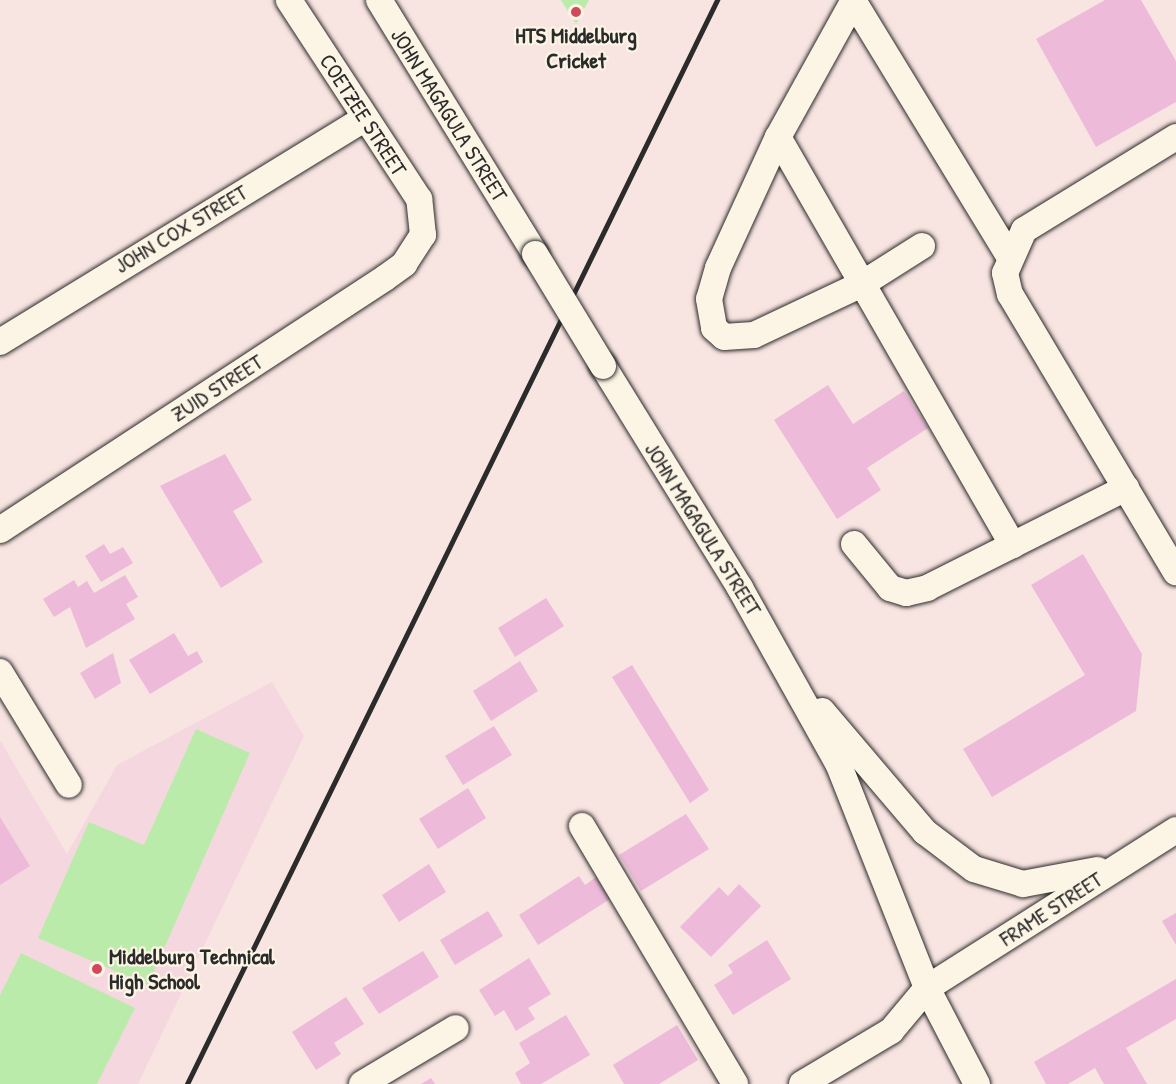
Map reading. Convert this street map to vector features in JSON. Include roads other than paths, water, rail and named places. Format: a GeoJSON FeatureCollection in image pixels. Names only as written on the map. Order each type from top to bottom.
{"type":"FeatureCollection","features":[{"type":"Feature","properties":{"kind":"street","name":"COETZEE STREET"},"geometry":{"type":"LineString","coordinates":[[289,0],[364,119],[419,199],[423,235]]}},
{"type":"Feature","properties":{"kind":"street","name":"JOHN MAGAGULA STREET"},"geometry":{"type":"LineString","coordinates":[[379,0],[792,677],[847,783],[927,988],[977,1084]]}},
{"type":"Feature","properties":{"kind":"street"},"geometry":{"type":"LineString","coordinates":[[922,246],[862,284],[754,335],[724,337],[714,328],[709,299],[718,268],[778,137],[854,1],[1009,256]]}},
{"type":"Feature","properties":{"kind":"street","name":"JOHN COX STREET"},"geometry":{"type":"LineString","coordinates":[[0,342],[364,119]]}},
{"type":"Feature","properties":{"kind":"street"},"geometry":{"type":"LineString","coordinates":[[778,137],[1013,545]]}},
{"type":"Feature","properties":{"kind":"street"},"geometry":{"type":"LineString","coordinates":[[1176,137],[1041,217],[1024,230],[1009,256],[1005,273],[1010,294],[1176,572]]}},
{"type":"Feature","properties":{"kind":"street","name":"ZUID STREET"},"geometry":{"type":"LineString","coordinates":[[0,530],[385,278],[404,264],[423,235]]}},
{"type":"Feature","properties":{"kind":"street"},"geometry":{"type":"LineString","coordinates":[[854,544],[879,579],[906,593],[927,588],[1126,488]]}},
{"type":"Feature","properties":{"kind":"street"},"geometry":{"type":"LineString","coordinates":[[0,672],[69,785]]}},
{"type":"Feature","properties":{"kind":"street"},"geometry":{"type":"LineString","coordinates":[[792,677],[925,832],[974,869],[1023,884],[1121,864]]}},
{"type":"Feature","properties":{"kind":"street"},"geometry":{"type":"LineString","coordinates":[[582,826],[735,1084]]}},
{"type":"Feature","properties":{"kind":"street","name":"FRAME STREET"},"geometry":{"type":"LineString","coordinates":[[802,1084],[891,1030],[927,988],[1176,830]]}},
{"type":"Feature","properties":{"kind":"street"},"geometry":{"type":"LineString","coordinates":[[362,1084],[456,1028]]}},
{"type":"Feature","properties":{"kind":"railway"},"geometry":{"type":"LineString","coordinates":[[187,1084],[717,0]]}},
{"type":"Feature","properties":{"kind":"place","name":"HTS Middelburg Cricket"},"geometry":{"type":"Point","coordinates":[576,12]}},
{"type":"Feature","properties":{"kind":"place","name":"Middelburg Technical High School"},"geometry":{"type":"Point","coordinates":[97,969]}}]}
